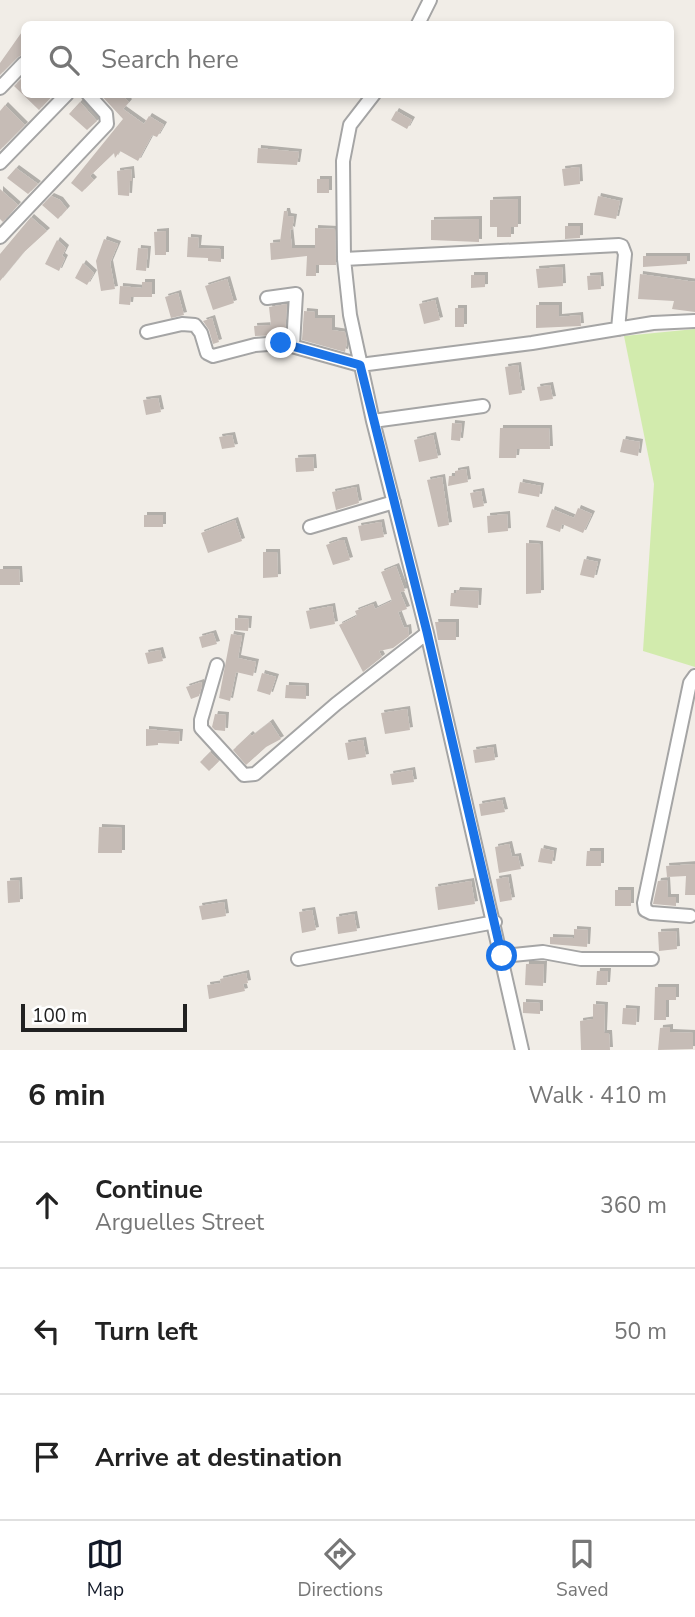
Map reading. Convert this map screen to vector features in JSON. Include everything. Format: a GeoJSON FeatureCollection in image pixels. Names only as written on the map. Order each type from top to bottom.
{"type":"FeatureCollection","features":[{"type":"Feature","properties":{"kind":"street"},"geometry":{"type":"LineString","coordinates":[[420,21],[430,0]]}},
{"type":"Feature","properties":{"kind":"street"},"geometry":{"type":"LineString","coordinates":[[0,88],[21,66]]}},
{"type":"Feature","properties":{"kind":"street"},"geometry":{"type":"LineString","coordinates":[[0,163],[63,98]]}},
{"type":"Feature","properties":{"kind":"street"},"geometry":{"type":"LineString","coordinates":[[0,237],[107,124],[106,114],[92,98]]}},
{"type":"Feature","properties":{"kind":"street"},"geometry":{"type":"LineString","coordinates":[[371,98],[350,125],[343,160],[344,259],[350,315],[373,421],[427,632],[495,922],[522,1050]]}},
{"type":"Feature","properties":{"kind":"street"},"geometry":{"type":"LineString","coordinates":[[344,259],[619,245],[625,254],[618,329]]}},
{"type":"Feature","properties":{"kind":"street"},"geometry":{"type":"LineString","coordinates":[[267,298],[296,294],[293,345]]}},
{"type":"Feature","properties":{"kind":"street"},"geometry":{"type":"LineString","coordinates":[[147,332],[183,324],[195,325],[201,333],[207,353],[213,356],[269,343],[293,345],[360,365],[532,343],[653,323],[695,321]]}},
{"type":"Feature","properties":{"kind":"street"},"geometry":{"type":"LineString","coordinates":[[373,421],[483,406]]}},
{"type":"Feature","properties":{"kind":"street"},"geometry":{"type":"LineString","coordinates":[[310,527],[394,502]]}},
{"type":"Feature","properties":{"kind":"street"},"geometry":{"type":"LineString","coordinates":[[217,666],[201,728],[241,772],[248,776],[255,774],[427,632]]}},
{"type":"Feature","properties":{"kind":"street"},"geometry":{"type":"LineString","coordinates":[[690,916],[647,912],[644,903],[690,683],[695,676]]}},
{"type":"Feature","properties":{"kind":"street"},"geometry":{"type":"LineString","coordinates":[[298,959],[495,922]]}},
{"type":"Feature","properties":{"kind":"street"},"geometry":{"type":"LineString","coordinates":[[502,956],[543,952],[581,959],[652,959]]}},
{"type":"Feature","properties":{"kind":"green space"},"geometry":{"type":"Polygon","coordinates":[[[695,329],[695,667],[643,651],[654,484],[624,336],[695,329]]]}},
{"type":"Feature","properties":{"kind":"building"},"geometry":{"type":"Polygon","coordinates":[[[21,33],[21,56],[0,75],[0,63],[21,33]]]}},
{"type":"Feature","properties":{"kind":"building"},"geometry":{"type":"Polygon","coordinates":[[[21,79],[21,93],[14,86],[21,79]]]}},
{"type":"Feature","properties":{"kind":"building"},"geometry":{"type":"Polygon","coordinates":[[[26,98],[50,98],[39,110],[26,98]]]}},
{"type":"Feature","properties":{"kind":"building"},"geometry":{"type":"Polygon","coordinates":[[[104,98],[125,98],[129,102],[123,109],[144,124],[149,116],[164,125],[157,137],[152,135],[138,161],[120,151],[115,158],[114,153],[90,176],[94,180],[82,192],[71,183],[123,119],[104,98]]]}},
{"type":"Feature","properties":{"kind":"building"},"geometry":{"type":"Polygon","coordinates":[[[80,102],[97,121],[87,130],[69,114],[80,102]]]}},
{"type":"Feature","properties":{"kind":"building"},"geometry":{"type":"Polygon","coordinates":[[[5,105],[25,125],[0,150],[0,111],[5,105]]]}},
{"type":"Feature","properties":{"kind":"building"},"geometry":{"type":"Polygon","coordinates":[[[396,111],[412,120],[407,129],[391,120],[396,111]]]}},
{"type":"Feature","properties":{"kind":"building"},"geometry":{"type":"Polygon","coordinates":[[[258,148],[299,152],[297,165],[257,163],[258,148]]]}},
{"type":"Feature","properties":{"kind":"building"},"geometry":{"type":"Polygon","coordinates":[[[579,167],[580,184],[564,186],[562,169],[579,167]]]}},
{"type":"Feature","properties":{"kind":"building"},"geometry":{"type":"Polygon","coordinates":[[[16,168],[38,184],[28,194],[7,178],[16,168]]]}},
{"type":"Feature","properties":{"kind":"building"},"geometry":{"type":"Polygon","coordinates":[[[131,169],[129,196],[118,195],[117,171],[131,169]]]}},
{"type":"Feature","properties":{"kind":"building"},"geometry":{"type":"Polygon","coordinates":[[[317,179],[329,179],[329,193],[317,193],[317,179]]]}},
{"type":"Feature","properties":{"kind":"building"},"geometry":{"type":"Polygon","coordinates":[[[0,189],[18,205],[3,222],[0,219],[0,189]]]}},
{"type":"Feature","properties":{"kind":"building"},"geometry":{"type":"Polygon","coordinates":[[[51,196],[60,200],[67,209],[58,219],[42,205],[51,196]]]}},
{"type":"Feature","properties":{"kind":"building"},"geometry":{"type":"Polygon","coordinates":[[[598,196],[620,201],[616,219],[594,215],[598,196]]]}},
{"type":"Feature","properties":{"kind":"building"},"geometry":{"type":"Polygon","coordinates":[[[518,199],[518,227],[511,227],[511,237],[497,237],[497,227],[490,227],[490,200],[518,199]]]}},
{"type":"Feature","properties":{"kind":"building"},"geometry":{"type":"Polygon","coordinates":[[[284,211],[287,211],[288,216],[294,217],[292,230],[290,229],[292,248],[315,248],[315,228],[335,229],[336,265],[316,265],[316,276],[306,276],[307,256],[271,260],[270,243],[280,242],[284,211]]]}},
{"type":"Feature","properties":{"kind":"building"},"geometry":{"type":"Polygon","coordinates":[[[31,217],[47,231],[23,253],[0,281],[0,254],[31,217]]]}},
{"type":"Feature","properties":{"kind":"building"},"geometry":{"type":"Polygon","coordinates":[[[479,219],[479,242],[431,240],[431,220],[479,219]]]}},
{"type":"Feature","properties":{"kind":"building"},"geometry":{"type":"Polygon","coordinates":[[[565,226],[580,226],[580,238],[565,239],[565,226]]]}},
{"type":"Feature","properties":{"kind":"building"},"geometry":{"type":"Polygon","coordinates":[[[166,231],[166,255],[155,255],[154,232],[166,231]]]}},
{"type":"Feature","properties":{"kind":"building"},"geometry":{"type":"Polygon","coordinates":[[[188,237],[199,238],[198,248],[221,249],[221,262],[187,257],[188,237]]]}},
{"type":"Feature","properties":{"kind":"building"},"geometry":{"type":"Polygon","coordinates":[[[104,239],[118,244],[110,263],[115,289],[101,291],[96,261],[104,239]]]}},
{"type":"Feature","properties":{"kind":"building"},"geometry":{"type":"Polygon","coordinates":[[[57,240],[66,248],[59,271],[45,264],[57,240]]]}},
{"type":"Feature","properties":{"kind":"building"},"geometry":{"type":"Polygon","coordinates":[[[138,248],[148,249],[146,271],[136,270],[138,248]]]}},
{"type":"Feature","properties":{"kind":"building"},"geometry":{"type":"Polygon","coordinates":[[[643,256],[687,256],[687,264],[643,267],[643,256]]]}},
{"type":"Feature","properties":{"kind":"building"},"geometry":{"type":"Polygon","coordinates":[[[83,263],[94,273],[87,285],[75,278],[83,263]]]}},
{"type":"Feature","properties":{"kind":"building"},"geometry":{"type":"Polygon","coordinates":[[[562,267],[563,286],[538,288],[536,269],[562,267]]]}},
{"type":"Feature","properties":{"kind":"building"},"geometry":{"type":"Polygon","coordinates":[[[640,274],[695,282],[695,312],[672,309],[674,301],[638,299],[640,274]]]}},
{"type":"Feature","properties":{"kind":"building"},"geometry":{"type":"Polygon","coordinates":[[[471,275],[485,275],[485,287],[471,288],[471,275]]]}},
{"type":"Feature","properties":{"kind":"building"},"geometry":{"type":"Polygon","coordinates":[[[600,275],[601,289],[588,290],[587,276],[600,275]]]}},
{"type":"Feature","properties":{"kind":"building"},"geometry":{"type":"Polygon","coordinates":[[[227,279],[234,303],[213,310],[205,286],[227,279]]]}},
{"type":"Feature","properties":{"kind":"building"},"geometry":{"type":"Polygon","coordinates":[[[142,282],[152,282],[152,297],[131,297],[130,305],[119,304],[120,286],[142,288],[142,282]]]}},
{"type":"Feature","properties":{"kind":"building"},"geometry":{"type":"Polygon","coordinates":[[[178,293],[184,315],[171,318],[165,297],[178,293]]]}},
{"type":"Feature","properties":{"kind":"building"},"geometry":{"type":"Polygon","coordinates":[[[435,300],[440,320],[424,324],[419,304],[435,300]]]}},
{"type":"Feature","properties":{"kind":"building"},"geometry":{"type":"Polygon","coordinates":[[[287,304],[285,335],[255,336],[254,326],[271,325],[269,307],[287,304]]]}},
{"type":"Feature","properties":{"kind":"building"},"geometry":{"type":"Polygon","coordinates":[[[536,305],[559,305],[559,317],[580,315],[581,326],[536,328],[536,305]]]}},
{"type":"Feature","properties":{"kind":"building"},"geometry":{"type":"Polygon","coordinates":[[[455,308],[464,308],[464,327],[455,327],[455,308]]]}},
{"type":"Feature","properties":{"kind":"building"},"geometry":{"type":"Polygon","coordinates":[[[304,311],[315,312],[315,318],[332,318],[332,330],[345,332],[345,352],[302,340],[304,311]]]}},
{"type":"Feature","properties":{"kind":"building"},"geometry":{"type":"Polygon","coordinates":[[[212,318],[219,342],[213,344],[203,321],[212,318]]]}},
{"type":"Feature","properties":{"kind":"building"},"geometry":{"type":"Polygon","coordinates":[[[518,365],[522,393],[509,395],[505,367],[518,365]]]}},
{"type":"Feature","properties":{"kind":"building"},"geometry":{"type":"Polygon","coordinates":[[[550,385],[553,399],[540,401],[537,387],[550,385]]]}},
{"type":"Feature","properties":{"kind":"building"},"geometry":{"type":"Polygon","coordinates":[[[158,398],[161,412],[146,415],[143,400],[158,398]]]}},
{"type":"Feature","properties":{"kind":"building"},"geometry":{"type":"Polygon","coordinates":[[[452,423],[462,424],[460,441],[451,440],[452,423]]]}},
{"type":"Feature","properties":{"kind":"building"},"geometry":{"type":"Polygon","coordinates":[[[500,428],[549,428],[550,449],[517,449],[516,458],[499,458],[500,428]]]}},
{"type":"Feature","properties":{"kind":"building"},"geometry":{"type":"Polygon","coordinates":[[[232,435],[235,447],[222,449],[219,437],[232,435]]]}},
{"type":"Feature","properties":{"kind":"building"},"geometry":{"type":"Polygon","coordinates":[[[433,435],[438,458],[419,462],[414,440],[433,435]]]}},
{"type":"Feature","properties":{"kind":"building"},"geometry":{"type":"Polygon","coordinates":[[[623,439],[640,442],[638,456],[620,452],[623,439]]]}},
{"type":"Feature","properties":{"kind":"building"},"geometry":{"type":"Polygon","coordinates":[[[313,457],[314,471],[296,472],[295,458],[313,457]]]}},
{"type":"Feature","properties":{"kind":"building"},"geometry":{"type":"Polygon","coordinates":[[[466,469],[468,482],[448,486],[449,476],[455,476],[455,471],[466,469]]]}},
{"type":"Feature","properties":{"kind":"building"},"geometry":{"type":"Polygon","coordinates":[[[442,477],[449,525],[438,527],[427,480],[442,477]]]}},
{"type":"Feature","properties":{"kind":"building"},"geometry":{"type":"Polygon","coordinates":[[[520,482],[541,486],[539,497],[518,493],[520,482]]]}},
{"type":"Feature","properties":{"kind":"building"},"geometry":{"type":"Polygon","coordinates":[[[356,487],[359,503],[336,510],[332,492],[356,487]]]}},
{"type":"Feature","properties":{"kind":"building"},"geometry":{"type":"Polygon","coordinates":[[[481,491],[484,506],[473,508],[470,493],[481,491]]]}},
{"type":"Feature","properties":{"kind":"building"},"geometry":{"type":"Polygon","coordinates":[[[578,508],[592,514],[583,533],[562,524],[560,532],[546,527],[552,509],[574,518],[578,508]]]}},
{"type":"Feature","properties":{"kind":"building"},"geometry":{"type":"Polygon","coordinates":[[[507,514],[508,531],[488,533],[487,516],[507,514]]]}},
{"type":"Feature","properties":{"kind":"building"},"geometry":{"type":"Polygon","coordinates":[[[144,515],[163,515],[163,527],[144,527],[144,515]]]}},
{"type":"Feature","properties":{"kind":"building"},"geometry":{"type":"Polygon","coordinates":[[[235,520],[242,541],[208,553],[201,533],[235,520]]]}},
{"type":"Feature","properties":{"kind":"building"},"geometry":{"type":"Polygon","coordinates":[[[381,522],[384,537],[361,541],[358,526],[381,522]]]}},
{"type":"Feature","properties":{"kind":"building"},"geometry":{"type":"Polygon","coordinates":[[[344,540],[350,560],[333,565],[326,545],[344,540]]]}},
{"type":"Feature","properties":{"kind":"building"},"geometry":{"type":"Polygon","coordinates":[[[526,543],[540,544],[541,593],[526,594],[526,543]]]}},
{"type":"Feature","properties":{"kind":"building"},"geometry":{"type":"Polygon","coordinates":[[[263,552],[277,552],[278,577],[263,578],[263,552]]]}},
{"type":"Feature","properties":{"kind":"building"},"geometry":{"type":"Polygon","coordinates":[[[584,559],[598,562],[594,578],[580,575],[584,559]]]}},
{"type":"Feature","properties":{"kind":"building"},"geometry":{"type":"Polygon","coordinates":[[[396,566],[405,591],[400,592],[407,609],[398,612],[404,628],[408,627],[409,636],[393,648],[379,651],[382,657],[363,672],[339,625],[357,616],[355,611],[373,604],[375,609],[392,601],[381,572],[396,566]]]}},
{"type":"Feature","properties":{"kind":"building"},"geometry":{"type":"Polygon","coordinates":[[[0,569],[19,569],[20,585],[0,585],[0,569]]]}},
{"type":"Feature","properties":{"kind":"building"},"geometry":{"type":"Polygon","coordinates":[[[457,590],[479,591],[478,608],[450,606],[451,593],[456,593],[457,590]]]}},
{"type":"Feature","properties":{"kind":"building"},"geometry":{"type":"Polygon","coordinates":[[[332,606],[335,624],[310,629],[306,611],[332,606]]]}},
{"type":"Feature","properties":{"kind":"building"},"geometry":{"type":"Polygon","coordinates":[[[235,618],[249,619],[248,631],[235,630],[235,618]]]}},
{"type":"Feature","properties":{"kind":"building"},"geometry":{"type":"Polygon","coordinates":[[[435,622],[456,622],[456,640],[438,640],[435,622]]]}},
{"type":"Feature","properties":{"kind":"building"},"geometry":{"type":"Polygon","coordinates":[[[213,633],[217,644],[202,648],[199,637],[213,633]]]}},
{"type":"Feature","properties":{"kind":"building"},"geometry":{"type":"Polygon","coordinates":[[[231,634],[242,636],[238,658],[256,662],[253,676],[236,672],[230,701],[219,698],[231,634]]]}},
{"type":"Feature","properties":{"kind":"building"},"geometry":{"type":"Polygon","coordinates":[[[160,650],[163,661],[148,664],[145,653],[160,650]]]}},
{"type":"Feature","properties":{"kind":"building"},"geometry":{"type":"Polygon","coordinates":[[[262,673],[276,677],[270,695],[257,691],[262,673]]]}},
{"type":"Feature","properties":{"kind":"building"},"geometry":{"type":"Polygon","coordinates":[[[201,682],[199,696],[191,699],[186,687],[201,682]]]}},
{"type":"Feature","properties":{"kind":"building"},"geometry":{"type":"Polygon","coordinates":[[[286,685],[306,686],[306,699],[285,698],[286,685]]]}},
{"type":"Feature","properties":{"kind":"building"},"geometry":{"type":"Polygon","coordinates":[[[407,709],[410,730],[385,734],[381,713],[407,709]]]}},
{"type":"Feature","properties":{"kind":"building"},"geometry":{"type":"Polygon","coordinates":[[[215,714],[226,715],[225,731],[212,727],[215,714]]]}},
{"type":"Feature","properties":{"kind":"building"},"geometry":{"type":"Polygon","coordinates":[[[270,722],[281,739],[266,747],[246,765],[233,750],[250,734],[252,736],[270,722]]]}},
{"type":"Feature","properties":{"kind":"building"},"geometry":{"type":"Polygon","coordinates":[[[146,729],[180,732],[179,744],[158,743],[146,746],[146,729]]]}},
{"type":"Feature","properties":{"kind":"building"},"geometry":{"type":"Polygon","coordinates":[[[363,740],[366,757],[348,760],[345,743],[363,740]]]}},
{"type":"Feature","properties":{"kind":"building"},"geometry":{"type":"Polygon","coordinates":[[[493,747],[495,760],[475,763],[473,750],[493,747]]]}},
{"type":"Feature","properties":{"kind":"building"},"geometry":{"type":"Polygon","coordinates":[[[210,752],[219,761],[209,771],[200,762],[210,752]]]}},
{"type":"Feature","properties":{"kind":"building"},"geometry":{"type":"Polygon","coordinates":[[[412,770],[414,782],[392,785],[390,774],[412,770]]]}},
{"type":"Feature","properties":{"kind":"building"},"geometry":{"type":"Polygon","coordinates":[[[502,800],[505,812],[481,816],[479,804],[502,800]]]}},
{"type":"Feature","properties":{"kind":"building"},"geometry":{"type":"Polygon","coordinates":[[[99,827],[122,828],[122,853],[98,853],[99,827]]]}},
{"type":"Feature","properties":{"kind":"building"},"geometry":{"type":"Polygon","coordinates":[[[509,844],[512,857],[518,856],[521,869],[499,873],[495,847],[509,844]]]}},
{"type":"Feature","properties":{"kind":"building"},"geometry":{"type":"Polygon","coordinates":[[[541,848],[554,851],[552,864],[538,862],[541,848]]]}},
{"type":"Feature","properties":{"kind":"building"},"geometry":{"type":"Polygon","coordinates":[[[587,851],[601,851],[601,866],[586,866],[587,851]]]}},
{"type":"Feature","properties":{"kind":"building"},"geometry":{"type":"Polygon","coordinates":[[[695,864],[695,895],[685,895],[686,876],[667,877],[666,866],[695,864]]]}},
{"type":"Feature","properties":{"kind":"building"},"geometry":{"type":"Polygon","coordinates":[[[508,877],[512,900],[500,902],[496,879],[508,877]]]}},
{"type":"Feature","properties":{"kind":"building"},"geometry":{"type":"Polygon","coordinates":[[[19,880],[20,902],[8,903],[7,881],[19,880]]]}},
{"type":"Feature","properties":{"kind":"building"},"geometry":{"type":"Polygon","coordinates":[[[667,880],[668,897],[676,897],[676,906],[653,904],[658,881],[667,880]]]}},
{"type":"Feature","properties":{"kind":"building"},"geometry":{"type":"Polygon","coordinates":[[[471,881],[475,904],[438,910],[435,887],[471,881]]]}},
{"type":"Feature","properties":{"kind":"building"},"geometry":{"type":"Polygon","coordinates":[[[615,890],[631,890],[631,906],[615,906],[615,890]]]}},
{"type":"Feature","properties":{"kind":"building"},"geometry":{"type":"Polygon","coordinates":[[[224,902],[226,916],[202,920],[199,906],[224,902]]]}},
{"type":"Feature","properties":{"kind":"building"},"geometry":{"type":"Polygon","coordinates":[[[312,910],[316,930],[302,933],[299,912],[312,910]]]}},
{"type":"Feature","properties":{"kind":"building"},"geometry":{"type":"Polygon","coordinates":[[[354,914],[357,931],[338,934],[336,917],[354,914]]]}},
{"type":"Feature","properties":{"kind":"building"},"geometry":{"type":"Polygon","coordinates":[[[574,929],[588,930],[587,947],[550,944],[550,937],[574,938],[574,929]]]}},
{"type":"Feature","properties":{"kind":"building"},"geometry":{"type":"Polygon","coordinates":[[[676,931],[677,949],[659,951],[658,932],[676,931]]]}},
{"type":"Feature","properties":{"kind":"building"},"geometry":{"type":"Polygon","coordinates":[[[526,964],[544,964],[543,986],[525,985],[526,964]]]}},
{"type":"Feature","properties":{"kind":"building"},"geometry":{"type":"Polygon","coordinates":[[[597,971],[608,971],[607,985],[596,985],[597,971]]]}},
{"type":"Feature","properties":{"kind":"building"},"geometry":{"type":"Polygon","coordinates":[[[246,973],[248,983],[243,984],[245,991],[209,999],[207,985],[221,983],[220,979],[246,973]]]}},
{"type":"Feature","properties":{"kind":"building"},"geometry":{"type":"Polygon","coordinates":[[[655,987],[676,987],[676,1000],[666,1000],[666,1020],[654,1020],[655,987]]]}},
{"type":"Feature","properties":{"kind":"building"},"geometry":{"type":"Polygon","coordinates":[[[523,1002],[540,1003],[540,1014],[523,1013],[523,1002]]]}},
{"type":"Feature","properties":{"kind":"building"},"geometry":{"type":"Polygon","coordinates":[[[593,1004],[605,1005],[604,1033],[609,1033],[610,1050],[581,1050],[580,1021],[593,1019],[593,1004]]]}},
{"type":"Feature","properties":{"kind":"building"},"geometry":{"type":"Polygon","coordinates":[[[623,1008],[637,1009],[636,1025],[622,1024],[623,1008]]]}},
{"type":"Feature","properties":{"kind":"building"},"geometry":{"type":"Polygon","coordinates":[[[670,1027],[670,1032],[693,1033],[693,1049],[658,1050],[660,1028],[670,1027]]]}},
{"type":"Feature","properties":{"kind":"route"},"geometry":{"type":"LineString","coordinates":[[281,343],[360,365],[427,632],[502,956]]}}]}
